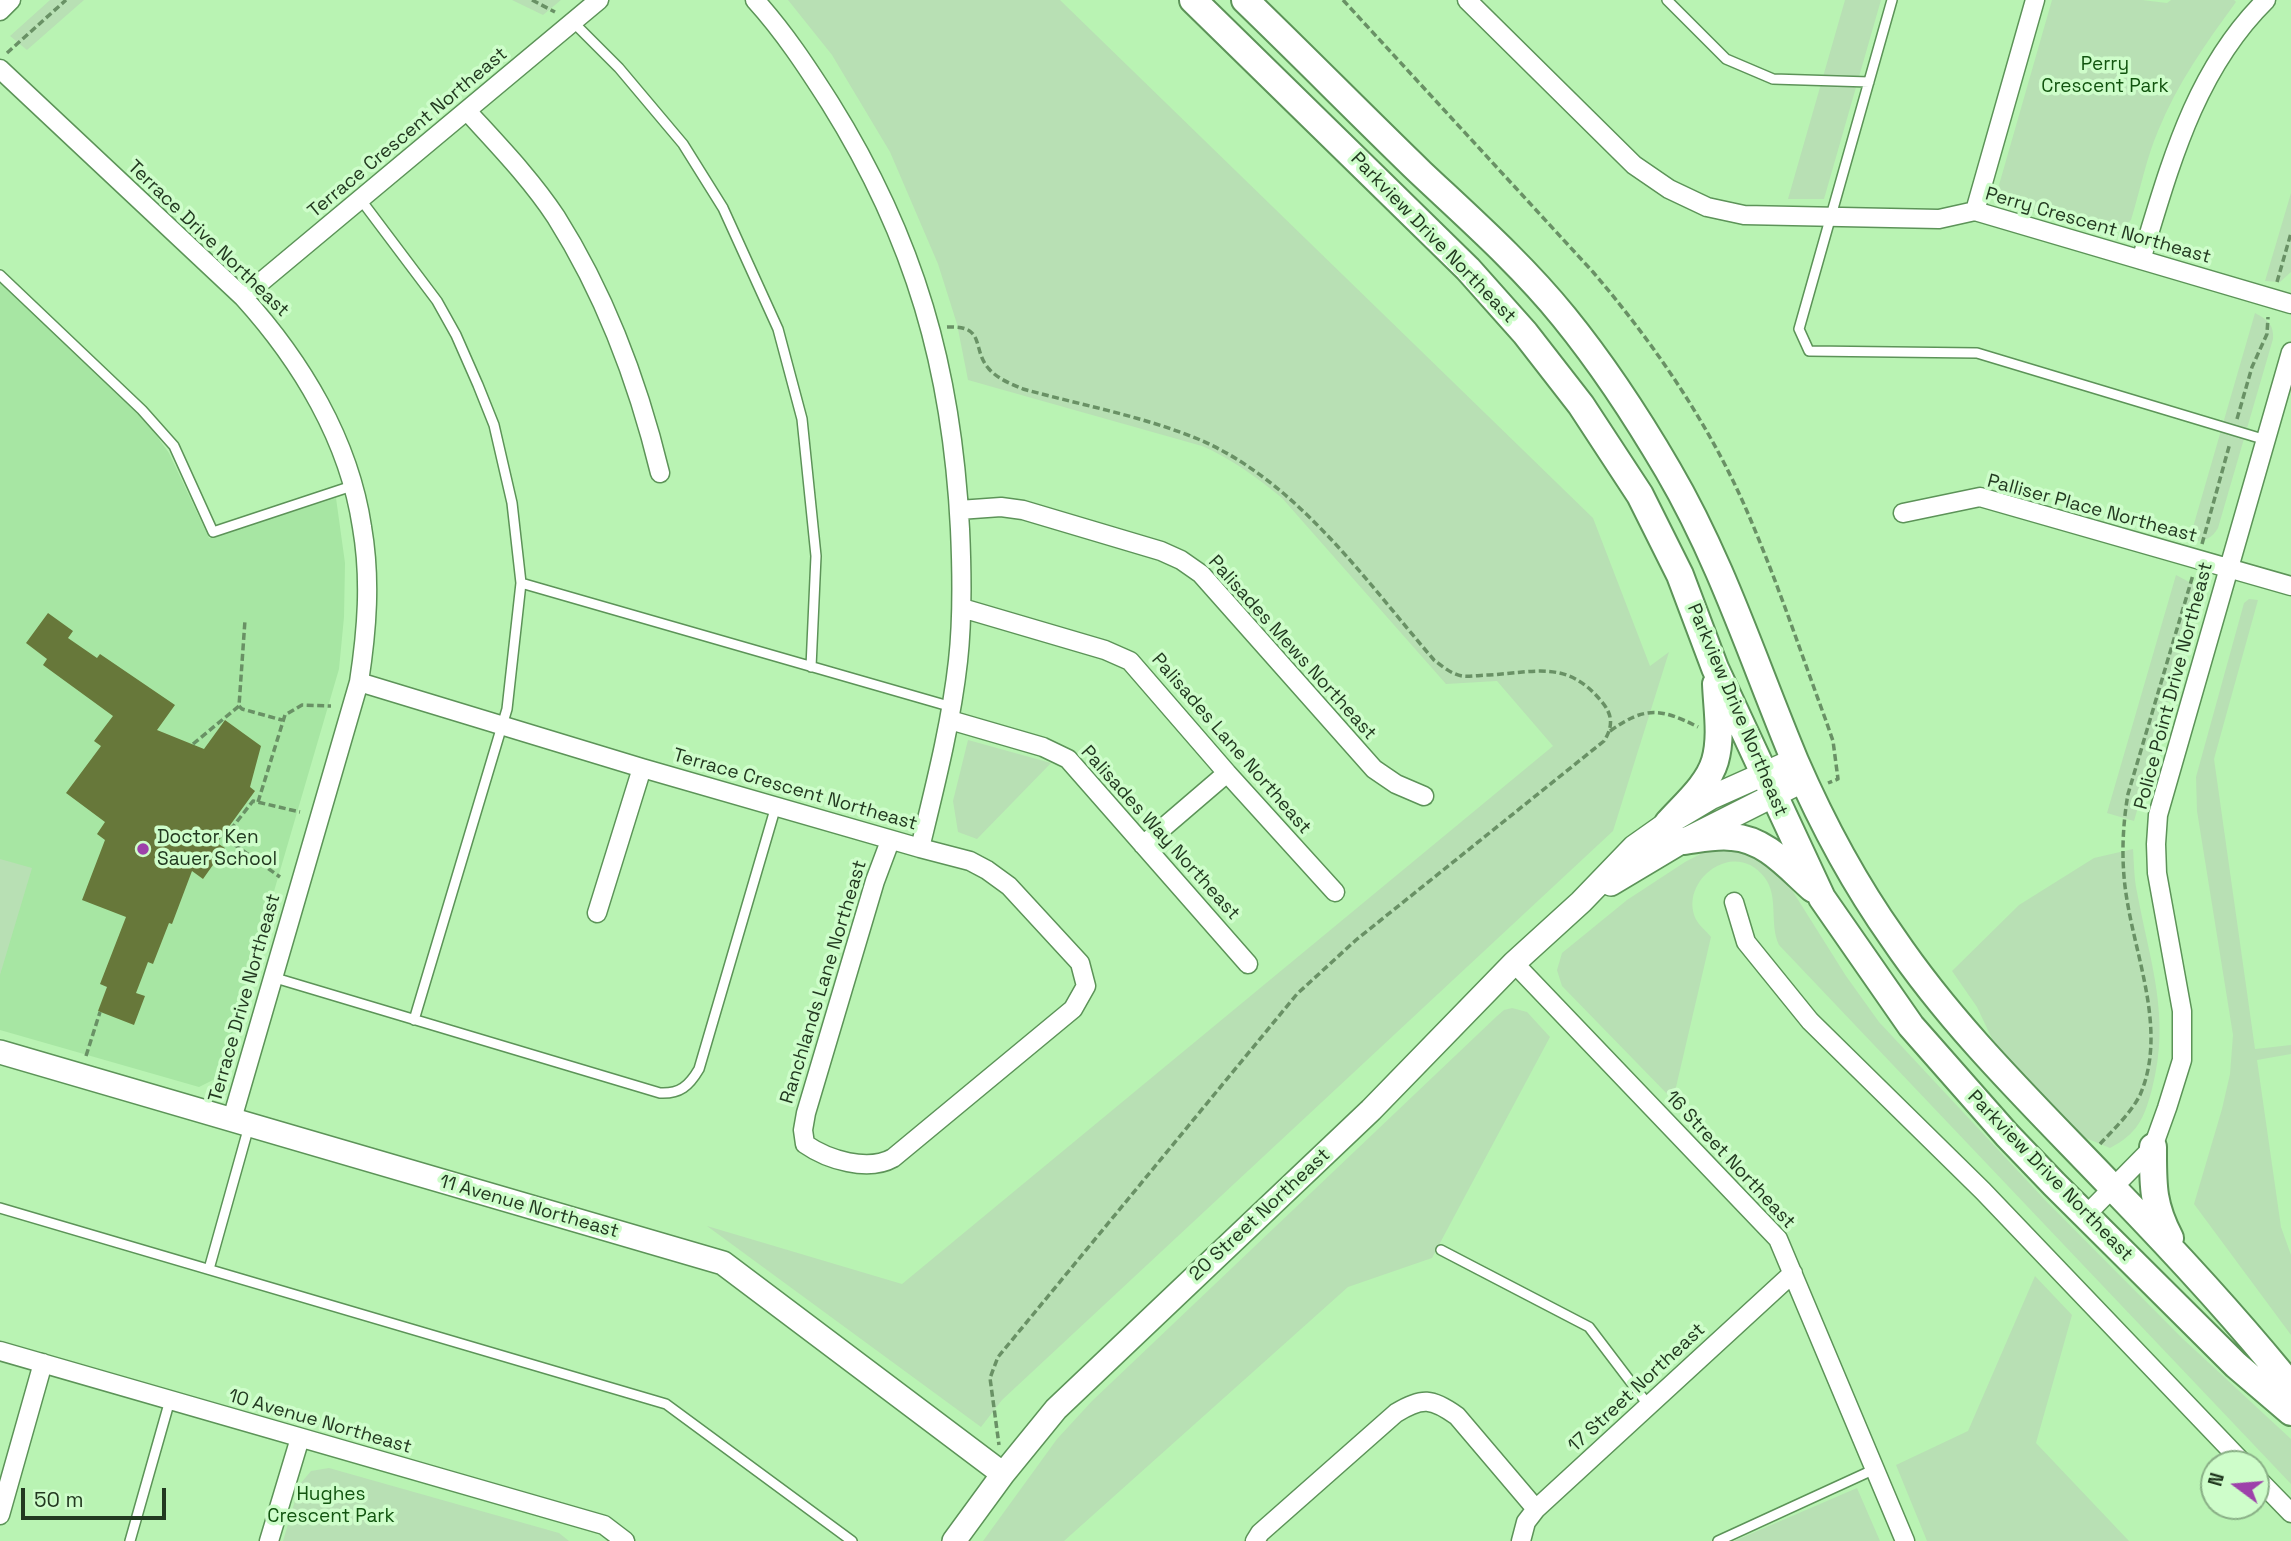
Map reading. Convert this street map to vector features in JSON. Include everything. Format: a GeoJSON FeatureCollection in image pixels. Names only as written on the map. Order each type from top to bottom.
{"type":"FeatureCollection","features":[{"type":"Feature","properties":{"kind":"main road","name":"Parkview Drive Northeast"},"geometry":{"type":"LineString","coordinates":[[1193,0],[1468,269],[1525,333],[1581,405],[1640,495],[1680,575],[1715,668],[1822,898],[1911,1026],[2007,1135],[2085,1215],[2236,1365],[2291,1412]]}},
{"type":"Feature","properties":{"kind":"main road","name":"Parkview Drive Northeast"},"geometry":{"type":"LineString","coordinates":[[1245,0],[1260,9],[1307,63],[1491,240],[1562,314],[1616,388],[1670,473],[1715,560],[1799,770],[1838,851],[1892,938],[1940,1003],[2029,1103],[2180,1259],[2255,1341],[2291,1386]]}},
{"type":"Feature","properties":{"kind":"main road"},"geometry":{"type":"LineString","coordinates":[[1715,668],[1718,742],[1715,762],[1676,832],[1735,836],[1751,841],[1769,850],[1822,898]]}},
{"type":"Feature","properties":{"kind":"main road"},"geometry":{"type":"LineString","coordinates":[[2153,1147],[2153,1196],[2161,1222],[2180,1259]]}},
{"type":"Feature","properties":{"kind":"street"},"geometry":{"type":"LineString","coordinates":[[0,11],[11,0]]}},
{"type":"Feature","properties":{"kind":"street","name":"Terrace Crescent Northeast"},"geometry":{"type":"LineString","coordinates":[[243,297],[599,0]]}},
{"type":"Feature","properties":{"kind":"street","name":"Terrace Crescent Northeast"},"geometry":{"type":"LineString","coordinates":[[359,681],[642,768],[920,848],[951,714],[962,608],[954,443],[937,354],[915,275],[862,157],[806,65],[775,22],[755,0]]}},
{"type":"Feature","properties":{"kind":"street","name":"Perry Crescent Northeast"},"geometry":{"type":"LineString","coordinates":[[1467,0],[1634,165],[1669,189],[1707,207],[1744,215],[1939,219],[1975,211],[2291,304]]}},
{"type":"Feature","properties":{"kind":"street"},"geometry":{"type":"LineString","coordinates":[[1975,211],[2035,0]]}},
{"type":"Feature","properties":{"kind":"street"},"geometry":{"type":"LineString","coordinates":[[2141,260],[2178,140],[2212,69],[2256,6]]}},
{"type":"Feature","properties":{"kind":"street","name":"Terrace Drive Northeast"},"geometry":{"type":"LineString","coordinates":[[0,69],[243,297],[276,334],[304,375],[328,421],[352,486],[362,526],[367,570],[366,622],[359,681],[272,977],[241,1122]]}},
{"type":"Feature","properties":{"kind":"street"},"geometry":{"type":"LineString","coordinates":[[467,111],[524,175],[555,216],[602,298],[631,368],[660,473]]}},
{"type":"Feature","properties":{"kind":"street","name":"Police Point Drive Northeast"},"geometry":{"type":"LineString","coordinates":[[2085,1215],[2153,1147],[2182,1060],[2182,1011],[2157,873],[2158,815],[2291,352]]}},
{"type":"Feature","properties":{"kind":"street","name":"Palliser Place Northeast"},"geometry":{"type":"LineString","coordinates":[[1903,513],[1980,497],[2291,586]]}},
{"type":"Feature","properties":{"kind":"street","name":"Palisades Mews Northeast"},"geometry":{"type":"LineString","coordinates":[[959,510],[1001,507],[1023,510],[1161,551],[1181,560],[1201,574],[1374,769],[1396,784],[1424,796]]}},
{"type":"Feature","properties":{"kind":"street","name":"Palisades Lane Northeast"},"geometry":{"type":"LineString","coordinates":[[962,608],[1105,650],[1130,661],[1335,892]]}},
{"type":"Feature","properties":{"kind":"street","name":"Palisades Way Northeast"},"geometry":{"type":"LineString","coordinates":[[951,714],[1043,747],[1068,759],[1248,964]]}},
{"type":"Feature","properties":{"kind":"street"},"geometry":{"type":"LineString","coordinates":[[597,913],[642,768]]}},
{"type":"Feature","properties":{"kind":"street","name":"20 Street Northeast"},"geometry":{"type":"LineString","coordinates":[[954,1541],[1003,1474],[1056,1409],[1371,1110],[1514,963],[1581,902],[1676,832],[1710,798],[1768,784],[1799,770]]}},
{"type":"Feature","properties":{"kind":"street"},"geometry":{"type":"LineString","coordinates":[[1143,845],[1227,773]]}},
{"type":"Feature","properties":{"kind":"street","name":"Ranchlands Lane Northeast"},"geometry":{"type":"LineString","coordinates":[[890,841],[875,881],[803,1130],[805,1144],[816,1151],[862,1165],[885,1162],[893,1157],[1073,1009],[1086,986],[1080,963],[1009,886],[970,861],[920,848]]}},
{"type":"Feature","properties":{"kind":"street"},"geometry":{"type":"LineString","coordinates":[[1734,902],[1746,942],[1810,1021],[1983,1191],[2231,1450]]}},
{"type":"Feature","properties":{"kind":"street","name":"16 Street Northeast"},"geometry":{"type":"LineString","coordinates":[[1514,963],[1778,1239],[1905,1541]]}},
{"type":"Feature","properties":{"kind":"street","name":"11 Avenue Northeast"},"geometry":{"type":"LineString","coordinates":[[0,1052],[723,1263],[1003,1474]]}},
{"type":"Feature","properties":{"kind":"street","name":"17 Street Northeast"},"geometry":{"type":"LineString","coordinates":[[1521,1541],[1527,1522],[1536,1509],[1793,1273]]}},
{"type":"Feature","properties":{"kind":"street","name":"10 Avenue Northeast"},"geometry":{"type":"LineString","coordinates":[[0,1351],[604,1525],[615,1538]]}},
{"type":"Feature","properties":{"kind":"street"},"geometry":{"type":"LineString","coordinates":[[0,1515],[43,1363]]}},
{"type":"Feature","properties":{"kind":"street"},"geometry":{"type":"LineString","coordinates":[[1255,1541],[1260,1533],[1396,1413],[1412,1404],[1427,1400],[1443,1406],[1457,1416],[1536,1509]]}},
{"type":"Feature","properties":{"kind":"street"},"geometry":{"type":"LineString","coordinates":[[269,1541],[300,1438]]}},
{"type":"Feature","properties":{"kind":"street"},"geometry":{"type":"LineString","coordinates":[[2270,1491],[2291,1513]]}},
{"type":"Feature","properties":{"kind":"lane"},"geometry":{"type":"LineString","coordinates":[[1667,0],[1726,59],[1773,79],[1869,82]]}},
{"type":"Feature","properties":{"kind":"lane"},"geometry":{"type":"LineString","coordinates":[[1892,0],[1799,330],[1809,351],[1978,353],[2266,440]]}},
{"type":"Feature","properties":{"kind":"lane"},"geometry":{"type":"LineString","coordinates":[[573,22],[619,68],[683,145],[723,208],[778,329],[802,419],[816,556],[811,667]]}},
{"type":"Feature","properties":{"kind":"lane"},"geometry":{"type":"LineString","coordinates":[[360,200],[437,301],[456,335],[478,385],[494,425],[512,503],[521,583],[510,692],[502,726],[414,1020]]}},
{"type":"Feature","properties":{"kind":"lane"},"geometry":{"type":"LineString","coordinates":[[0,275],[142,410],[174,446],[213,531],[352,486]]}},
{"type":"Feature","properties":{"kind":"lane"},"geometry":{"type":"LineString","coordinates":[[521,583],[811,667],[951,714]]}},
{"type":"Feature","properties":{"kind":"lane"},"geometry":{"type":"LineString","coordinates":[[272,977],[660,1093],[671,1094],[690,1083],[699,1069],[776,806]]}},
{"type":"Feature","properties":{"kind":"lane"},"geometry":{"type":"LineString","coordinates":[[209,1269],[241,1122]]}},
{"type":"Feature","properties":{"kind":"lane"},"geometry":{"type":"LineString","coordinates":[[0,1208],[666,1404],[852,1541]]}},
{"type":"Feature","properties":{"kind":"lane"},"geometry":{"type":"LineString","coordinates":[[1441,1250],[1589,1327],[1649,1406]]}},
{"type":"Feature","properties":{"kind":"lane"},"geometry":{"type":"LineString","coordinates":[[130,1541],[170,1400]]}},
{"type":"Feature","properties":{"kind":"lane"},"geometry":{"type":"LineString","coordinates":[[1718,1541],[1875,1469]]}},
{"type":"Feature","properties":{"kind":"path"},"geometry":{"type":"LineString","coordinates":[[0,59],[66,0]]}},
{"type":"Feature","properties":{"kind":"path"},"geometry":{"type":"LineString","coordinates":[[532,0],[573,22]]}},
{"type":"Feature","properties":{"kind":"path"},"geometry":{"type":"LineString","coordinates":[[193,744],[239,706],[245,620]]}},
{"type":"Feature","properties":{"kind":"path"},"geometry":{"type":"LineString","coordinates":[[258,802],[282,720],[293,709],[302,705],[331,706]]}},
{"type":"Feature","properties":{"kind":"path"},"geometry":{"type":"LineString","coordinates":[[239,706],[282,720]]}},
{"type":"Feature","properties":{"kind":"path"},"geometry":{"type":"LineString","coordinates":[[1610,731],[1639,714],[1658,711],[1672,714],[1704,730]]}},
{"type":"Feature","properties":{"kind":"path"},"geometry":{"type":"LineString","coordinates":[[224,838],[253,801],[300,812]]}},
{"type":"Feature","properties":{"kind":"path"},"geometry":{"type":"LineString","coordinates":[[216,832],[280,877]]}},
{"type":"Feature","properties":{"kind":"path"},"geometry":{"type":"LineString","coordinates":[[84,1065],[100,1012]]}},
{"type":"Feature","properties":{"kind":"shaded area","name":"Doctor Ken Sauer School"},"geometry":{"type":"Polygon","coordinates":[[[0,281],[141,414],[169,453],[209,538],[336,498],[345,563],[339,669],[222,1069],[217,1078],[199,1087],[0,1030],[0,281]]]}},
{"type":"Feature","properties":{"kind":"green space"},"geometry":{"type":"Polygon","coordinates":[[[50,0],[84,0],[27,50],[10,36],[50,0]]]}},
{"type":"Feature","properties":{"kind":"green space"},"geometry":{"type":"Polygon","coordinates":[[[512,0],[561,0],[543,15],[512,0]]]}},
{"type":"Feature","properties":{"kind":"green space"},"geometry":{"type":"Polygon","coordinates":[[[788,0],[1060,0],[1593,518],[1650,666],[1669,652],[1613,831],[1002,1400],[981,1427],[707,1226],[902,1284],[1553,746],[1497,681],[1446,684],[1282,498],[1234,463],[1202,446],[968,380],[957,324],[938,264],[890,152],[832,55],[788,0]]]}},
{"type":"Feature","properties":{"kind":"green space"},"geometry":{"type":"Polygon","coordinates":[[[1845,0],[1881,0],[1824,199],[1788,199],[1845,0]]]}},
{"type":"Feature","properties":{"kind":"green space","name":"Perry Crescent Park"},"geometry":{"type":"Polygon","coordinates":[[[2052,0],[2236,2],[2193,64],[2174,97],[2150,153],[2131,220],[2122,230],[2108,234],[2010,205],[2003,199],[1999,185],[2052,0]]]}},
{"type":"Feature","properties":{"kind":"green space"},"geometry":{"type":"Polygon","coordinates":[[[2291,193],[2291,272],[2280,282],[2265,281],[2291,193]]]}},
{"type":"Feature","properties":{"kind":"green space"},"geometry":{"type":"Polygon","coordinates":[[[2255,313],[2269,323],[2273,339],[2218,528],[2206,539],[2189,541],[2255,313]]]}},
{"type":"Feature","properties":{"kind":"green space"},"geometry":{"type":"Polygon","coordinates":[[[2176,575],[2195,585],[2197,603],[2134,821],[2107,813],[2176,575]]]}},
{"type":"Feature","properties":{"kind":"green space"},"geometry":{"type":"Polygon","coordinates":[[[2249,599],[2258,600],[2214,759],[2255,1049],[2291,1045],[2291,1054],[2257,1060],[2281,1227],[2291,1255],[2291,1335],[2194,1204],[2222,1109],[2230,1074],[2233,1035],[2197,811],[2196,777],[2244,603],[2249,599]]]}},
{"type":"Feature","properties":{"kind":"green space"},"geometry":{"type":"Polygon","coordinates":[[[968,740],[1051,763],[977,839],[958,832],[953,801],[968,740]]]}},
{"type":"Feature","properties":{"kind":"green space"},"geometry":{"type":"Polygon","coordinates":[[[1712,848],[1753,850],[1785,879],[1846,976],[1879,1022],[2045,1200],[2182,1338],[2291,1439],[2291,1484],[2270,1462],[2270,1450],[2259,1450],[1779,945],[1769,885],[1752,866],[1738,862],[1724,863],[1711,870],[1694,892],[1693,907],[1697,921],[1711,937],[1673,1100],[1562,986],[1557,970],[1562,953],[1627,900],[1685,862],[1712,848]]]}},
{"type":"Feature","properties":{"kind":"green space"},"geometry":{"type":"Polygon","coordinates":[[[2133,849],[2136,887],[2157,990],[2160,1037],[2146,1109],[2133,1131],[2110,1148],[2081,1136],[1994,1043],[1977,1007],[1952,971],[2019,905],[2094,858],[2133,849]]]}},
{"type":"Feature","properties":{"kind":"green space"},"geometry":{"type":"Polygon","coordinates":[[[0,859],[32,868],[0,975],[0,859]]]}},
{"type":"Feature","properties":{"kind":"green space"},"geometry":{"type":"Polygon","coordinates":[[[1512,1008],[1527,1012],[1550,1037],[1432,1258],[1348,1287],[1064,1541],[983,1541],[1057,1439],[1092,1401],[1497,1016],[1512,1008]]]}},
{"type":"Feature","properties":{"kind":"green space"},"geometry":{"type":"Polygon","coordinates":[[[2035,1276],[2072,1315],[2036,1443],[2129,1541],[1927,1541],[1896,1465],[1968,1431],[2035,1276]]]}},
{"type":"Feature","properties":{"kind":"green space","name":"Hughes Crescent Park"},"geometry":{"type":"Polygon","coordinates":[[[329,1468],[559,1533],[569,1541],[283,1541],[300,1484],[311,1471],[329,1468]]]}},
{"type":"Feature","properties":{"kind":"green space"},"geometry":{"type":"Polygon","coordinates":[[[1857,1488],[1880,1541],[1734,1541],[1857,1488]]]}},
{"type":"Feature","properties":{"kind":"building"},"geometry":{"type":"Polygon","coordinates":[[[48,613],[73,631],[68,638],[97,658],[100,654],[175,705],[157,730],[204,749],[225,720],[261,746],[250,787],[255,791],[217,843],[225,848],[203,879],[192,871],[153,964],[148,962],[136,993],[145,996],[134,1025],[98,1011],[107,987],[100,984],[126,917],[82,900],[105,840],[97,834],[105,822],[66,793],[101,746],[94,741],[113,716],[43,665],[47,659],[26,643],[48,613]]]}},
{"type":"Feature","properties":{"kind":"place","name":"Doctor Ken Sauer School"},"geometry":{"type":"Point","coordinates":[143,849]}}]}
